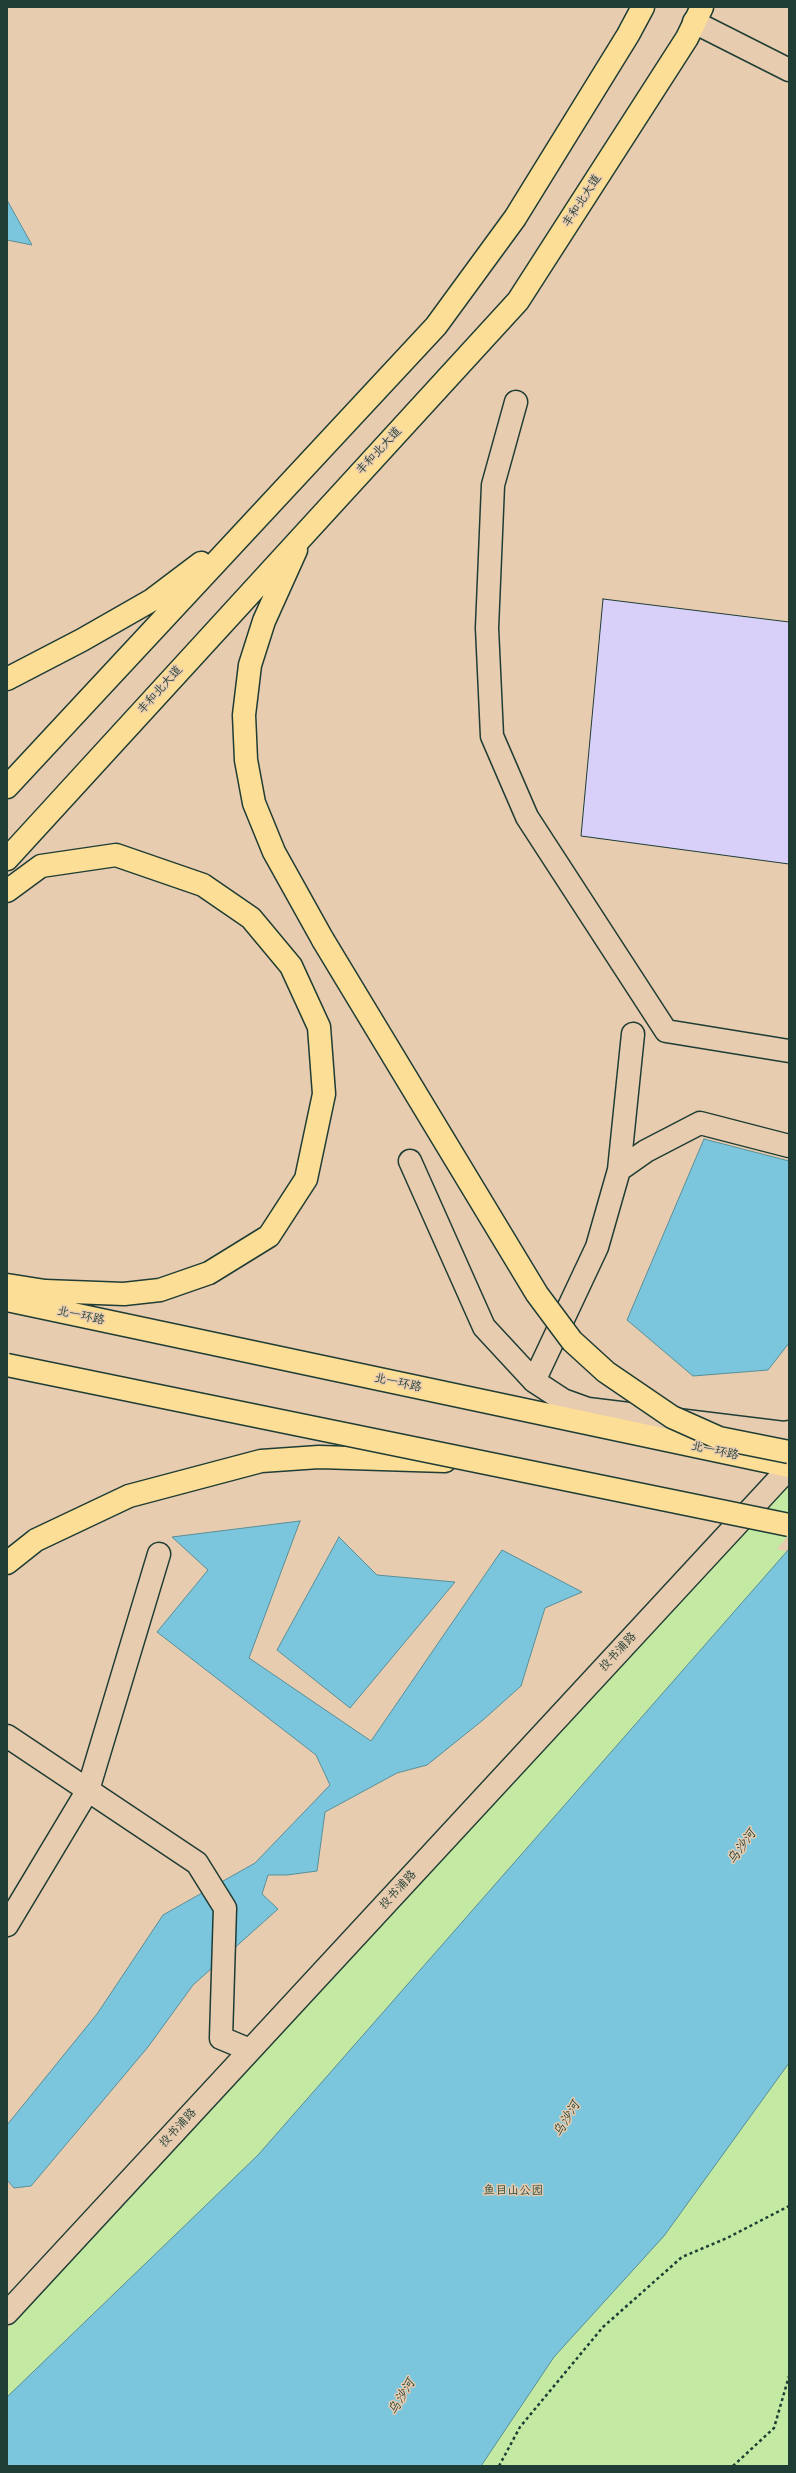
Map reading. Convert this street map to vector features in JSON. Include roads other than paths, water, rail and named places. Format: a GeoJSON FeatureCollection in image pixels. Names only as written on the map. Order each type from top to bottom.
{"type":"FeatureCollection","features":[{"type":"Feature","properties":{"kind":"highway"},"geometry":{"type":"LineString","coordinates":[[7,786],[436,326],[515,218],[628,35],[643,7]]}},
{"type":"Feature","properties":{"kind":"highway","name":"丰和北大道"},"geometry":{"type":"LineString","coordinates":[[7,859],[305,531],[518,301],[698,14]]}},
{"type":"Feature","properties":{"kind":"highway"},"geometry":{"type":"LineString","coordinates":[[7,679],[82,640],[152,600],[246,529]]}},
{"type":"Feature","properties":{"kind":"highway"},"geometry":{"type":"LineString","coordinates":[[305,531],[264,621],[250,665],[244,715],[246,760],[254,803],[274,852],[323,940],[538,1294],[572,1341],[606,1372],[672,1417],[719,1438],[789,1452]]}},
{"type":"Feature","properties":{"kind":"highway"},"geometry":{"type":"LineString","coordinates":[[7,891],[40,866],[116,855],[203,885],[250,918],[291,966],[319,1027],[324,1094],[306,1179],[269,1236],[210,1273],[160,1290],[124,1294],[45,1291],[7,1285]]}},
{"type":"Feature","properties":{"kind":"highway","name":"北一环路"},"geometry":{"type":"LineString","coordinates":[[7,1300],[789,1467]]}},
{"type":"Feature","properties":{"kind":"highway"},"geometry":{"type":"LineString","coordinates":[[7,1365],[789,1525]]}},
{"type":"Feature","properties":{"kind":"highway"},"geometry":{"type":"LineString","coordinates":[[7,1563],[36,1540],[129,1496],[261,1461],[319,1457],[480,1462]]}},
{"type":"Feature","properties":{"kind":"street"},"geometry":{"type":"LineString","coordinates":[[698,14],[789,70]]}},
{"type":"Feature","properties":{"kind":"street"},"geometry":{"type":"LineString","coordinates":[[516,402],[493,484],[487,628],[492,736],[527,817],[666,1031],[789,1051]]}},
{"type":"Feature","properties":{"kind":"street"},"geometry":{"type":"LineString","coordinates":[[534,1381],[597,1247],[619,1170],[633,1034]]}},
{"type":"Feature","properties":{"kind":"street"},"geometry":{"type":"LineString","coordinates":[[619,1170],[646,1151],[700,1123],[789,1146]]}},
{"type":"Feature","properties":{"kind":"street"},"geometry":{"type":"LineString","coordinates":[[410,1161],[484,1327],[534,1381],[563,1400],[588,1409],[784,1433],[789,1432]]}},
{"type":"Feature","properties":{"kind":"street","name":"投书浦路"},"geometry":{"type":"LineString","coordinates":[[7,2313],[789,1467]]}},
{"type":"Feature","properties":{"kind":"street"},"geometry":{"type":"LineString","coordinates":[[7,1925],[88,1790],[159,1554]]}},
{"type":"Feature","properties":{"kind":"street"},"geometry":{"type":"LineString","coordinates":[[9,1740],[88,1790],[197,1863],[225,1908],[221,2038],[250,2050]]}},
{"type":"Feature","properties":{"kind":"water"},"geometry":{"type":"Polygon","coordinates":[[[7,200],[32,245],[7,240],[7,200]]]}},
{"type":"Feature","properties":{"kind":"water"},"geometry":{"type":"Polygon","coordinates":[[[704,1139],[789,1161],[789,1343],[768,1370],[693,1376],[627,1320],[704,1139]]]}},
{"type":"Feature","properties":{"kind":"water"},"geometry":{"type":"Polygon","coordinates":[[[300,1521],[249,1658],[371,1741],[502,1550],[582,1592],[545,1608],[521,1686],[483,1720],[427,1765],[397,1773],[325,1812],[317,1871],[287,1875],[268,1875],[262,1894],[278,1909],[193,1985],[148,2047],[31,2186],[14,2188],[7,2180],[7,2125],[97,2014],[163,1915],[255,1863],[330,1785],[316,1755],[157,1632],[208,1570],[172,1537],[300,1521]]]}},
{"type":"Feature","properties":{"kind":"water"},"geometry":{"type":"Polygon","coordinates":[[[339,1537],[377,1575],[455,1582],[350,1708],[277,1650],[339,1537]]]}},
{"type":"Feature","properties":{"kind":"water","name":"鱼目山公园"},"geometry":{"type":"Polygon","coordinates":[[[789,1549],[789,2063],[664,2236],[554,2357],[481,2466],[7,2466],[7,2397],[258,2155],[789,1549]]]}},
{"type":"Feature","properties":{"kind":"water label","name":"乌沙河"},"geometry":{"type":"Point","coordinates":[742,1847]}},
{"type":"Feature","properties":{"kind":"water label","name":"乌沙河"},"geometry":{"type":"Point","coordinates":[567,2119]}},
{"type":"Feature","properties":{"kind":"water label","name":"乌沙河"},"geometry":{"type":"Point","coordinates":[402,2397]}}]}
